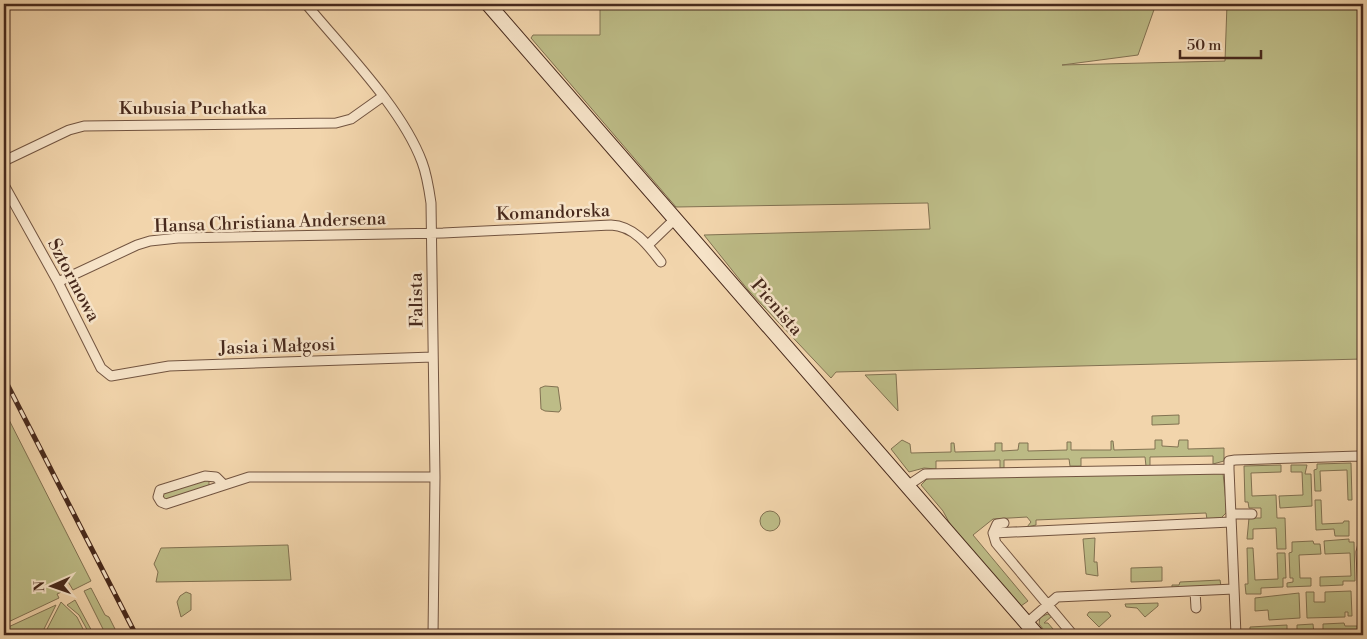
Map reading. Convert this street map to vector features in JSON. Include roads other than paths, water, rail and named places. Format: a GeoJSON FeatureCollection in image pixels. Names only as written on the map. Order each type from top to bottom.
{"type":"FeatureCollection","features":[{"type":"Feature","properties":{"kind":"street","name":"Falista"},"geometry":{"type":"LineString","coordinates":[[306,4],[382,97],[412,140],[423,164],[431,203],[435,477],[433,635]]}},
{"type":"Feature","properties":{"kind":"street","name":"Pienista"},"geometry":{"type":"LineString","coordinates":[[488,4],[1038,635]]}},
{"type":"Feature","properties":{"kind":"street","name":"Kubusia Puchatka"},"geometry":{"type":"LineString","coordinates":[[4,161],[77,127],[336,123],[351,120],[382,97]]}},
{"type":"Feature","properties":{"kind":"street","name":"Sztormowa"},"geometry":{"type":"LineString","coordinates":[[4,185],[58,282],[105,374],[111,376],[123,375]]}},
{"type":"Feature","properties":{"kind":"street"},"geometry":{"type":"LineString","coordinates":[[648,245],[675,219]]}},
{"type":"Feature","properties":{"kind":"street","name":"Komandorska"},"geometry":{"type":"LineString","coordinates":[[432,233],[611,225],[632,230],[648,245],[660,262]]}},
{"type":"Feature","properties":{"kind":"street","name":"Hansa Christiana Andersena"},"geometry":{"type":"LineString","coordinates":[[58,282],[137,245],[163,238],[432,233]]}},
{"type":"Feature","properties":{"kind":"street","name":"Jasia i Małgosi"},"geometry":{"type":"LineString","coordinates":[[123,375],[169,366],[433,357]]}},
{"type":"Feature","properties":{"kind":"street"},"geometry":{"type":"LineString","coordinates":[[1236,635],[1229,461],[1359,456],[1363,458]]}},
{"type":"Feature","properties":{"kind":"street"},"geometry":{"type":"LineString","coordinates":[[907,486],[925,474],[1229,469]]}},
{"type":"Feature","properties":{"kind":"street"},"geometry":{"type":"LineString","coordinates":[[224,485],[216,476],[205,476],[160,490],[158,497],[160,502],[166,504],[224,485],[258,477],[435,477]]}},
{"type":"Feature","properties":{"kind":"street"},"geometry":{"type":"LineString","coordinates":[[993,534],[1231,518],[1252,514]]}},
{"type":"Feature","properties":{"kind":"street"},"geometry":{"type":"LineString","coordinates":[[1004,523],[997,524],[993,534],[996,543],[1073,635]]}},
{"type":"Feature","properties":{"kind":"street"},"geometry":{"type":"LineString","coordinates":[[1363,544],[1361,552],[1363,598]]}},
{"type":"Feature","properties":{"kind":"street"},"geometry":{"type":"LineString","coordinates":[[1027,623],[1054,598],[1061,596],[1234,589]]}},
{"type":"Feature","properties":{"kind":"street"},"geometry":{"type":"LineString","coordinates":[[1195,591],[1196,608]]}},
{"type":"Feature","properties":{"kind":"railway"},"geometry":{"type":"LineString","coordinates":[[4,378],[136,635]]}}]}
